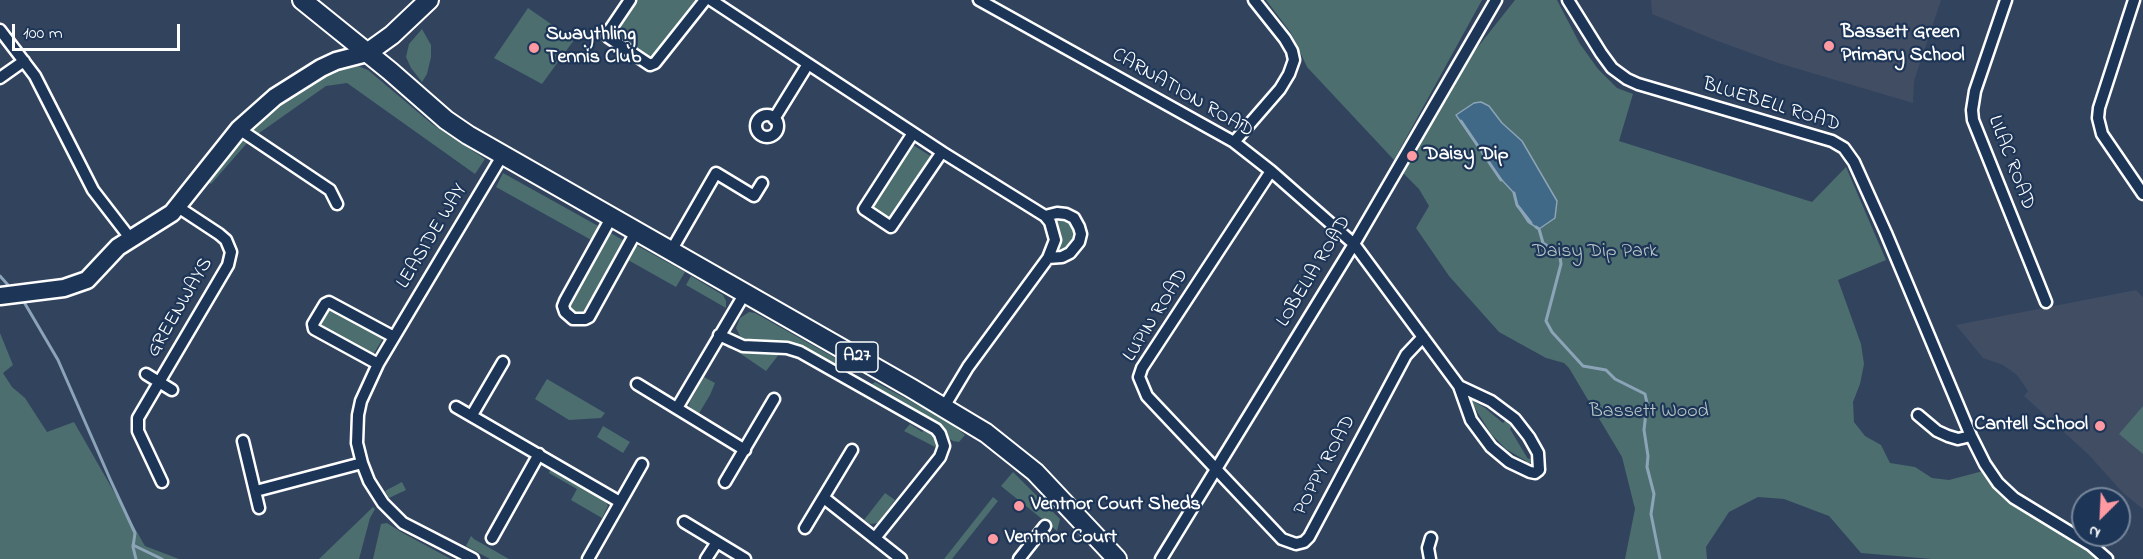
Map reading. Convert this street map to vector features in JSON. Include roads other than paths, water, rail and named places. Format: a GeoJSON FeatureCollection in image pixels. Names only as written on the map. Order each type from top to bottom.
{"type":"FeatureCollection","features":[{"type":"Feature","properties":{"kind":"main road","name":"A27"},"geometry":{"type":"LineString","coordinates":[[302,0],[446,120],[502,156],[986,433],[1021,459],[1118,559]]}},
{"type":"Feature","properties":{"kind":"main road"},"geometry":{"type":"LineString","coordinates":[[367,53],[387,40],[429,0]]}},
{"type":"Feature","properties":{"kind":"street"},"geometry":{"type":"LineString","coordinates":[[630,0],[607,34],[650,65],[655,63],[705,0]]}},
{"type":"Feature","properties":{"kind":"street"},"geometry":{"type":"LineString","coordinates":[[711,0],[942,152],[1045,216],[1050,222],[1055,240],[1048,258],[968,367],[944,407]]}},
{"type":"Feature","properties":{"kind":"street","name":"CARNATION ROAD"},"geometry":{"type":"LineString","coordinates":[[979,0],[1234,142],[1271,171],[1354,244],[1459,386],[1471,420],[1480,435],[1509,462],[1530,472],[1535,473],[1539,470],[1538,453],[1515,419],[1491,401],[1459,386]]}},
{"type":"Feature","properties":{"kind":"street"},"geometry":{"type":"LineString","coordinates":[[1234,142],[1280,89],[1294,60],[1285,39],[1254,0]]}},
{"type":"Feature","properties":{"kind":"street","name":"BLUEBELL ROAD"},"geometry":{"type":"LineString","coordinates":[[1569,0],[1612,68],[1627,79],[1832,141],[1845,148],[1863,182],[1985,465],[1998,483],[2014,498],[2091,545],[2107,559]]}},
{"type":"Feature","properties":{"kind":"street","name":"LILAC ROAD"},"geometry":{"type":"LineString","coordinates":[[2006,0],[1976,91],[1972,110],[1973,120],[2046,302]]}},
{"type":"Feature","properties":{"kind":"street"},"geometry":{"type":"LineString","coordinates":[[2134,0],[2099,108],[2098,118],[2102,134],[2143,194]]}},
{"type":"Feature","properties":{"kind":"street","name":"LOBELIA ROAD"},"geometry":{"type":"LineString","coordinates":[[1161,559],[1354,244],[1470,41],[1497,1]]}},
{"type":"Feature","properties":{"kind":"street"},"geometry":{"type":"LineString","coordinates":[[0,30],[35,76],[93,190],[130,238]]}},
{"type":"Feature","properties":{"kind":"street"},"geometry":{"type":"LineString","coordinates":[[0,296],[77,285],[87,280],[118,247],[161,221],[178,207],[239,129],[275,97],[321,68],[336,61],[367,53]]}},
{"type":"Feature","properties":{"kind":"street"},"geometry":{"type":"LineString","coordinates":[[0,78],[24,61]]}},
{"type":"Feature","properties":{"kind":"street"},"geometry":{"type":"LineString","coordinates":[[774,119],[808,64]]}},
{"type":"Feature","properties":{"kind":"street"},"geometry":{"type":"LineString","coordinates":[[239,129],[330,190],[337,204]]}},
{"type":"Feature","properties":{"kind":"street"},"geometry":{"type":"LineString","coordinates":[[913,133],[864,209],[891,227],[942,152]]}},
{"type":"Feature","properties":{"kind":"street","name":"LEASIDE WAY"},"geometry":{"type":"LineString","coordinates":[[473,559],[398,519],[376,494],[362,464],[357,443],[358,415],[361,401],[378,364],[502,156]]}},
{"type":"Feature","properties":{"kind":"street","name":"LUPIN ROAD"},"geometry":{"type":"LineString","coordinates":[[1215,470],[1147,396],[1139,377],[1142,368],[1271,171]]}},
{"type":"Feature","properties":{"kind":"street"},"geometry":{"type":"LineString","coordinates":[[671,251],[716,173],[754,196],[762,183]]}},
{"type":"Feature","properties":{"kind":"street","name":"GREENWAYS"},"geometry":{"type":"LineString","coordinates":[[162,482],[137,424],[138,418],[230,259],[231,252],[226,240],[178,207]]}},
{"type":"Feature","properties":{"kind":"street"},"geometry":{"type":"LineString","coordinates":[[1045,216],[1057,213],[1066,214],[1074,219],[1081,234],[1079,242],[1070,253],[1048,258]]}},
{"type":"Feature","properties":{"kind":"street"},"geometry":{"type":"LineString","coordinates":[[611,218],[565,301],[565,312],[573,319],[579,320],[589,316],[636,232]]}},
{"type":"Feature","properties":{"kind":"street"},"geometry":{"type":"LineString","coordinates":[[677,408],[745,293]]}},
{"type":"Feature","properties":{"kind":"street"},"geometry":{"type":"LineString","coordinates":[[378,364],[314,329],[313,324],[325,304],[329,302],[394,337]]}},
{"type":"Feature","properties":{"kind":"street"},"geometry":{"type":"LineString","coordinates":[[719,335],[743,346],[787,348],[800,352],[936,429],[940,434],[944,446],[940,457],[875,538]]}},
{"type":"Feature","properties":{"kind":"street","name":"POPPY ROAD"},"geometry":{"type":"LineString","coordinates":[[1215,470],[1282,539],[1296,544],[1304,542],[1406,355],[1423,337]]}},
{"type":"Feature","properties":{"kind":"street"},"geometry":{"type":"LineString","coordinates":[[472,415],[503,362]]}},
{"type":"Feature","properties":{"kind":"street","name":"GREENWAYS"},"geometry":{"type":"LineString","coordinates":[[146,374],[172,390]]}},
{"type":"Feature","properties":{"kind":"street"},"geometry":{"type":"LineString","coordinates":[[637,384],[745,450]]}},
{"type":"Feature","properties":{"kind":"street"},"geometry":{"type":"LineString","coordinates":[[725,482],[774,399]]}},
{"type":"Feature","properties":{"kind":"street"},"geometry":{"type":"LineString","coordinates":[[456,406],[620,502]]}},
{"type":"Feature","properties":{"kind":"street"},"geometry":{"type":"LineString","coordinates":[[1918,415],[1937,431],[1948,436],[1958,439],[1971,436]]}},
{"type":"Feature","properties":{"kind":"street"},"geometry":{"type":"LineString","coordinates":[[243,441],[259,508]]}},
{"type":"Feature","properties":{"kind":"street"},"geometry":{"type":"LineString","coordinates":[[805,528],[852,450]]}},
{"type":"Feature","properties":{"kind":"street"},"geometry":{"type":"LineString","coordinates":[[492,538],[539,454]]}},
{"type":"Feature","properties":{"kind":"street"},"geometry":{"type":"LineString","coordinates":[[256,491],[362,464]]}},
{"type":"Feature","properties":{"kind":"street"},"geometry":{"type":"LineString","coordinates":[[588,559],[642,464]]}},
{"type":"Feature","properties":{"kind":"street"},"geometry":{"type":"LineString","coordinates":[[824,498],[901,559]]}},
{"type":"Feature","properties":{"kind":"street"},"geometry":{"type":"LineString","coordinates":[[684,522],[745,559]]}},
{"type":"Feature","properties":{"kind":"street"},"geometry":{"type":"LineString","coordinates":[[1022,558],[1045,526]]}},
{"type":"Feature","properties":{"kind":"street"},"geometry":{"type":"LineString","coordinates":[[1430,559],[1428,548],[1431,538]]}},
{"type":"Feature","properties":{"kind":"street"},"geometry":{"type":"LineString","coordinates":[[706,559],[717,542]]}},
{"type":"Feature","properties":{"kind":"waterway"},"geometry":{"type":"LineString","coordinates":[[1461,121],[1501,180]]}},
{"type":"Feature","properties":{"kind":"waterway"},"geometry":{"type":"LineString","coordinates":[[1514,193],[1517,205],[1531,223]]}},
{"type":"Feature","properties":{"kind":"waterway"},"geometry":{"type":"LineString","coordinates":[[1536,227],[1539,229],[1543,243],[1560,257],[1561,264],[1546,321],[1552,332],[1583,366],[1606,370],[1615,379],[1645,394],[1647,403],[1644,430],[1648,456],[1647,467],[1654,494],[1651,514],[1660,559]]}},
{"type":"Feature","properties":{"kind":"waterway"},"geometry":{"type":"LineString","coordinates":[[0,276],[8,285]]}},
{"type":"Feature","properties":{"kind":"waterway"},"geometry":{"type":"LineString","coordinates":[[24,302],[58,360],[135,533],[133,547],[136,559]]}},
{"type":"Feature","properties":{"kind":"waterway"},"geometry":{"type":"LineString","coordinates":[[133,545],[162,559]]}},
{"type":"Feature","properties":{"kind":"place","name":"Bassett Green Primary School"},"geometry":{"type":"Point","coordinates":[1829,46]}},
{"type":"Feature","properties":{"kind":"place","name":"Swaythling Tennis Club"},"geometry":{"type":"Point","coordinates":[534,48]}},
{"type":"Feature","properties":{"kind":"place","name":"Daisy Dip"},"geometry":{"type":"Point","coordinates":[1412,156]}},
{"type":"Feature","properties":{"kind":"place","name":"Cantell School"},"geometry":{"type":"Point","coordinates":[2100,426]}},
{"type":"Feature","properties":{"kind":"place","name":"Ventnor Court Sheds"},"geometry":{"type":"Point","coordinates":[1019,506]}},
{"type":"Feature","properties":{"kind":"place","name":"Ventnor Court"},"geometry":{"type":"Point","coordinates":[993,539]}},
{"type":"Feature","properties":{"kind":"park label","name":"Daisy Dip Park"},"geometry":{"type":"Point","coordinates":[1595,253]}},
{"type":"Feature","properties":{"kind":"park label","name":"Bassett Wood"},"geometry":{"type":"Point","coordinates":[1649,413]}}]}
